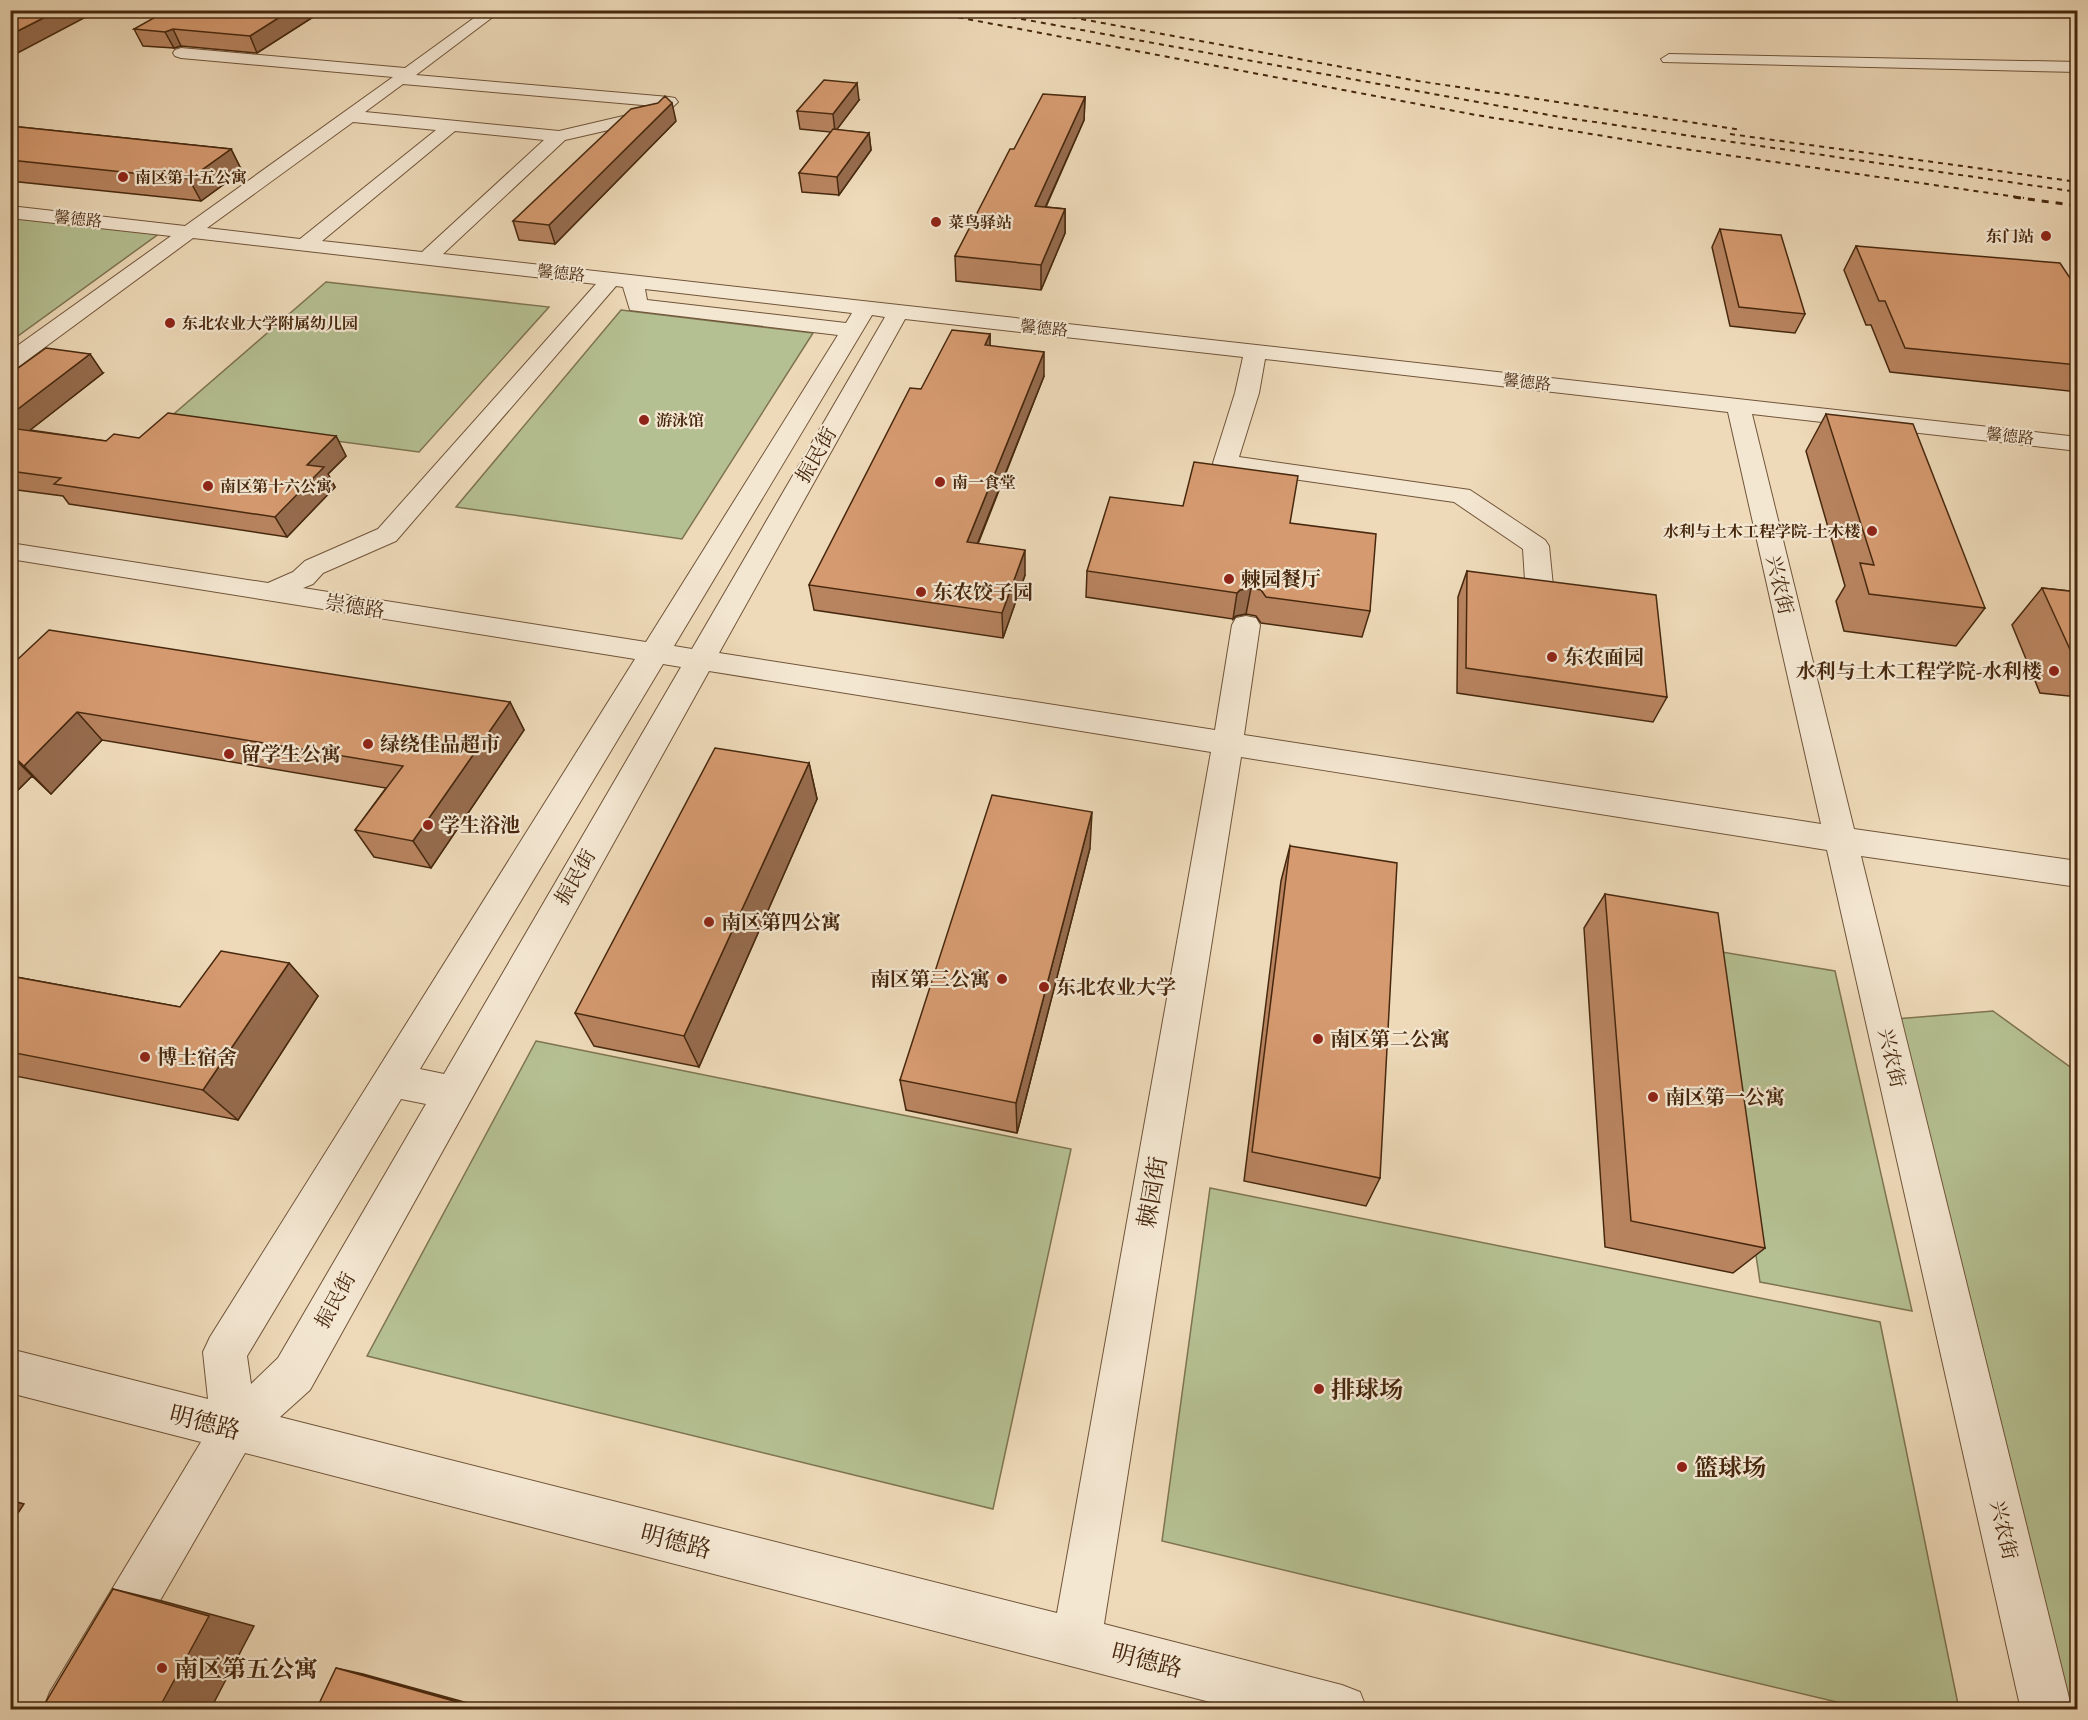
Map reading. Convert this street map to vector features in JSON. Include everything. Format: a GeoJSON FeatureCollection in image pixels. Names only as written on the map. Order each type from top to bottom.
{"type":"FeatureCollection","features":[{"type":"Feature","properties":{"kind":"street"},"geometry":{"type":"LineString","coordinates":[[10,362],[495,10]]}},
{"type":"Feature","properties":{"kind":"street"},"geometry":{"type":"LineString","coordinates":[[181,53],[669,102],[655,114],[559,136],[349,116]]}},
{"type":"Feature","properties":{"kind":"street"},"geometry":{"type":"LineString","coordinates":[[1669,59],[2078,67]]}},
{"type":"Feature","properties":{"kind":"street"},"geometry":{"type":"LineString","coordinates":[[306,244],[451,126]]}},
{"type":"Feature","properties":{"kind":"street"},"geometry":{"type":"LineString","coordinates":[[427,258],[559,136]]}},
{"type":"Feature","properties":{"kind":"street"},"geometry":{"type":"LineString","coordinates":[[256,164],[279,167]]}},
{"type":"Feature","properties":{"kind":"street","name":"馨德路"},"geometry":{"type":"LineString","coordinates":[[10,212],[622,279],[638,305],[859,319],[899,311],[2078,444]]}},
{"type":"Feature","properties":{"kind":"street"},"geometry":{"type":"LineString","coordinates":[[269,592],[303,578],[314,567],[387,535],[622,279]]}},
{"type":"Feature","properties":{"kind":"street","name":"振民街"},"geometry":{"type":"LineString","coordinates":[[68,1710],[234,1429],[294,1374],[899,311]]}},
{"type":"Feature","properties":{"kind":"street","name":"振民街"},"geometry":{"type":"LineString","coordinates":[[234,1429],[225,1352],[859,319]]}},
{"type":"Feature","properties":{"kind":"street"},"geometry":{"type":"LineString","coordinates":[[1255,351],[1247,393],[1225,462],[1461,495],[1536,546],[1540,596]]}},
{"type":"Feature","properties":{"kind":"street","name":"兴农街"},"geometry":{"type":"LineString","coordinates":[[1738,406],[2047,1710]]}},
{"type":"Feature","properties":{"kind":"street"},"geometry":{"type":"LineString","coordinates":[[801,415],[837,419]]}},
{"type":"Feature","properties":{"kind":"street"},"geometry":{"type":"LineString","coordinates":[[734,523],[774,529]]}},
{"type":"Feature","properties":{"kind":"street","name":"崇德路"},"geometry":{"type":"LineString","coordinates":[[10,551],[1841,840],[2078,874]]}},
{"type":"Feature","properties":{"kind":"street","name":"棘园街"},"geometry":{"type":"LineString","coordinates":[[1076,1642],[1246,625]]}},
{"type":"Feature","properties":{"kind":"street"},"geometry":{"type":"LineString","coordinates":[[519,872],[573,882]]}},
{"type":"Feature","properties":{"kind":"street"},"geometry":{"type":"LineString","coordinates":[[391,1080],[453,1092]]}},
{"type":"Feature","properties":{"kind":"street","name":"明德路"},"geometry":{"type":"LineString","coordinates":[[10,1371],[1342,1710]]}},
{"type":"Feature","properties":{"kind":"green space"},"geometry":{"type":"Polygon","coordinates":[[[11,218],[160,233],[11,341],[11,218]]]}},
{"type":"Feature","properties":{"kind":"green space"},"geometry":{"type":"Polygon","coordinates":[[[326,282],[549,307],[419,452],[168,419],[326,282]]]}},
{"type":"Feature","properties":{"kind":"green space","name":"游泳馆"},"geometry":{"type":"Polygon","coordinates":[[[621,310],[813,333],[682,539],[456,507],[621,310]]]}},
{"type":"Feature","properties":{"kind":"green space"},"geometry":{"type":"Polygon","coordinates":[[[1710,950],[1835,971],[1912,1311],[1760,1282],[1710,950]]]}},
{"type":"Feature","properties":{"kind":"green space"},"geometry":{"type":"Polygon","coordinates":[[[1993,1011],[2077,1072],[2077,1709],[2047,1709],[1883,1020],[1993,1011]]]}},
{"type":"Feature","properties":{"kind":"green space"},"geometry":{"type":"Polygon","coordinates":[[[536,1041],[1071,1149],[993,1509],[367,1356],[536,1041]]]}},
{"type":"Feature","properties":{"kind":"green space","name":"篮球场"},"geometry":{"type":"Polygon","coordinates":[[[1210,1188],[1880,1322],[1959,1709],[1866,1709],[1162,1541],[1210,1188]]]}},
{"type":"Feature","properties":{"kind":"building"},"geometry":{"type":"Polygon","coordinates":[[[10,10],[59,10],[10,35],[10,10]]]}},
{"type":"Feature","properties":{"kind":"building"},"geometry":{"type":"Polygon","coordinates":[[[168,10],[291,10],[250,36],[173,29],[165,32],[134,29],[168,10]]]}},
{"type":"Feature","properties":{"kind":"building"},"geometry":{"type":"Polygon","coordinates":[[[824,80],[857,83],[833,114],[797,111],[824,80]]]}},
{"type":"Feature","properties":{"kind":"building"},"geometry":{"type":"Polygon","coordinates":[[[1043,94],[1085,97],[1035,206],[1065,209],[1041,265],[955,256],[1010,149],[1014,149],[1043,94]]]}},
{"type":"Feature","properties":{"kind":"building"},"geometry":{"type":"Polygon","coordinates":[[[665,96],[672,103],[549,225],[513,221],[631,109],[658,103],[665,96]]]}},
{"type":"Feature","properties":{"kind":"building"},"geometry":{"type":"Polygon","coordinates":[[[10,126],[231,149],[189,179],[10,160],[10,126]]]}},
{"type":"Feature","properties":{"kind":"building"},"geometry":{"type":"Polygon","coordinates":[[[833,129],[869,133],[837,177],[799,173],[833,129]]]}},
{"type":"Feature","properties":{"kind":"building"},"geometry":{"type":"Polygon","coordinates":[[[1720,229],[1781,235],[1805,314],[1739,307],[1720,229]]]}},
{"type":"Feature","properties":{"kind":"building"},"geometry":{"type":"Polygon","coordinates":[[[1856,246],[2060,263],[2078,290],[2078,365],[1905,348],[1885,301],[1879,301],[1856,246]]]}},
{"type":"Feature","properties":{"kind":"building"},"geometry":{"type":"Polygon","coordinates":[[[952,330],[990,334],[985,345],[1044,352],[967,542],[1025,550],[1002,613],[809,585],[910,388],[921,389],[952,330]]]}},
{"type":"Feature","properties":{"kind":"building"},"geometry":{"type":"Polygon","coordinates":[[[46,348],[90,354],[10,415],[10,374],[46,348]]]}},
{"type":"Feature","properties":{"kind":"building"},"geometry":{"type":"Polygon","coordinates":[[[168,413],[336,436],[307,465],[324,467],[275,517],[54,484],[61,478],[10,471],[10,428],[106,441],[114,434],[139,438],[168,413]]]}},
{"type":"Feature","properties":{"kind":"building"},"geometry":{"type":"Polygon","coordinates":[[[1826,414],[1913,424],[1985,608],[1869,594],[1860,563],[1874,565],[1826,414]]]}},
{"type":"Feature","properties":{"kind":"building","name":"棘园餐厅"},"geometry":{"type":"Polygon","coordinates":[[[1194,462],[1298,476],[1290,523],[1376,534],[1370,611],[1266,597],[1261,590],[1251,588],[1240,590],[1237,593],[1087,571],[1110,497],[1183,506],[1194,462]]]}},
{"type":"Feature","properties":{"kind":"building","name":"东农面园"},"geometry":{"type":"Polygon","coordinates":[[[1467,571],[1656,595],[1667,697],[1466,668],[1467,571]]]}},
{"type":"Feature","properties":{"kind":"building"},"geometry":{"type":"Polygon","coordinates":[[[2042,588],[2078,592],[2078,656],[2073,656],[2042,588]]]}},
{"type":"Feature","properties":{"kind":"building"},"geometry":{"type":"Polygon","coordinates":[[[49,630],[510,702],[413,841],[355,830],[403,766],[77,712],[24,766],[10,753],[10,659],[17,660],[49,630]]]}},
{"type":"Feature","properties":{"kind":"building","name":"南区第四公寓"},"geometry":{"type":"Polygon","coordinates":[[[715,748],[809,763],[684,1036],[575,1013],[715,748]]]}},
{"type":"Feature","properties":{"kind":"building","name":"南区第三公寓"},"geometry":{"type":"Polygon","coordinates":[[[992,795],[1092,812],[1016,1103],[900,1080],[992,795]]]}},
{"type":"Feature","properties":{"kind":"building","name":"南区第二公寓"},"geometry":{"type":"Polygon","coordinates":[[[1290,846],[1397,863],[1380,1178],[1252,1152],[1290,846]]]}},
{"type":"Feature","properties":{"kind":"building","name":"南区第一公寓"},"geometry":{"type":"Polygon","coordinates":[[[1605,894],[1718,913],[1765,1248],[1631,1221],[1605,894]]]}},
{"type":"Feature","properties":{"kind":"building"},"geometry":{"type":"Polygon","coordinates":[[[221,951],[289,963],[203,1090],[10,1052],[10,976],[180,1007],[221,951]]]}},
{"type":"Feature","properties":{"kind":"building","name":"南区第五公寓"},"geometry":{"type":"Polygon","coordinates":[[[113,1589],[209,1616],[158,1710],[10,1710],[10,1706],[44,1705],[113,1589]]]}},
{"type":"Feature","properties":{"kind":"building"},"geometry":{"type":"Polygon","coordinates":[[[336,1668],[486,1710],[316,1710],[336,1668]]]}},
{"type":"Feature","properties":{"kind":"railway"},"geometry":{"type":"LineString","coordinates":[[919,10],[1476,115],[1664,146],[2024,198]]}},
{"type":"Feature","properties":{"kind":"railway"},"geometry":{"type":"LineString","coordinates":[[972,10],[1560,117],[2078,192]]}},
{"type":"Feature","properties":{"kind":"railway"},"geometry":{"type":"LineString","coordinates":[[1032,10],[1418,81],[1742,130]]}},
{"type":"Feature","properties":{"kind":"railway"},"geometry":{"type":"LineString","coordinates":[[1730,134],[2078,182]]}},
{"type":"Feature","properties":{"kind":"railway"},"geometry":{"type":"LineString","coordinates":[[2014,197],[2078,206]]}},
{"type":"Feature","properties":{"kind":"place","name":"南区第十五公寓"},"geometry":{"type":"Point","coordinates":[123,177]}},
{"type":"Feature","properties":{"kind":"place","name":"菜鸟驿站"},"geometry":{"type":"Point","coordinates":[936,222]}},
{"type":"Feature","properties":{"kind":"place","name":"东门站"},"geometry":{"type":"Point","coordinates":[2046,236]}},
{"type":"Feature","properties":{"kind":"place","name":"东北农业大学附属幼儿园"},"geometry":{"type":"Point","coordinates":[170,323]}},
{"type":"Feature","properties":{"kind":"place","name":"游泳馆"},"geometry":{"type":"Point","coordinates":[644,420]}},
{"type":"Feature","properties":{"kind":"place","name":"南一食堂"},"geometry":{"type":"Point","coordinates":[940,482]}},
{"type":"Feature","properties":{"kind":"place","name":"南区第十六公寓"},"geometry":{"type":"Point","coordinates":[208,486]}},
{"type":"Feature","properties":{"kind":"place","name":"水利与土木工程学院-土木楼"},"geometry":{"type":"Point","coordinates":[1872,531]}},
{"type":"Feature","properties":{"kind":"place","name":"棘园餐厅"},"geometry":{"type":"Point","coordinates":[1229,579]}},
{"type":"Feature","properties":{"kind":"place","name":"东农饺子园"},"geometry":{"type":"Point","coordinates":[921,592]}},
{"type":"Feature","properties":{"kind":"place","name":"东农面园"},"geometry":{"type":"Point","coordinates":[1552,657]}},
{"type":"Feature","properties":{"kind":"place","name":"水利与土木工程学院-水利楼"},"geometry":{"type":"Point","coordinates":[2054,671]}},
{"type":"Feature","properties":{"kind":"place","name":"绿绕佳品超市"},"geometry":{"type":"Point","coordinates":[368,744]}},
{"type":"Feature","properties":{"kind":"place","name":"留学生公寓"},"geometry":{"type":"Point","coordinates":[229,754]}},
{"type":"Feature","properties":{"kind":"place","name":"学生浴池"},"geometry":{"type":"Point","coordinates":[428,825]}},
{"type":"Feature","properties":{"kind":"place","name":"南区第四公寓"},"geometry":{"type":"Point","coordinates":[709,922]}},
{"type":"Feature","properties":{"kind":"place","name":"南区第三公寓"},"geometry":{"type":"Point","coordinates":[1002,979]}},
{"type":"Feature","properties":{"kind":"place","name":"东北农业大学"},"geometry":{"type":"Point","coordinates":[1044,987]}},
{"type":"Feature","properties":{"kind":"place","name":"南区第二公寓"},"geometry":{"type":"Point","coordinates":[1318,1039]}},
{"type":"Feature","properties":{"kind":"place","name":"博士宿舍"},"geometry":{"type":"Point","coordinates":[145,1057]}},
{"type":"Feature","properties":{"kind":"place","name":"南区第一公寓"},"geometry":{"type":"Point","coordinates":[1653,1097]}},
{"type":"Feature","properties":{"kind":"place","name":"排球场"},"geometry":{"type":"Point","coordinates":[1319,1389]}},
{"type":"Feature","properties":{"kind":"place","name":"篮球场"},"geometry":{"type":"Point","coordinates":[1682,1467]}},
{"type":"Feature","properties":{"kind":"place","name":"南区第五公寓"},"geometry":{"type":"Point","coordinates":[162,1668]}}]}
